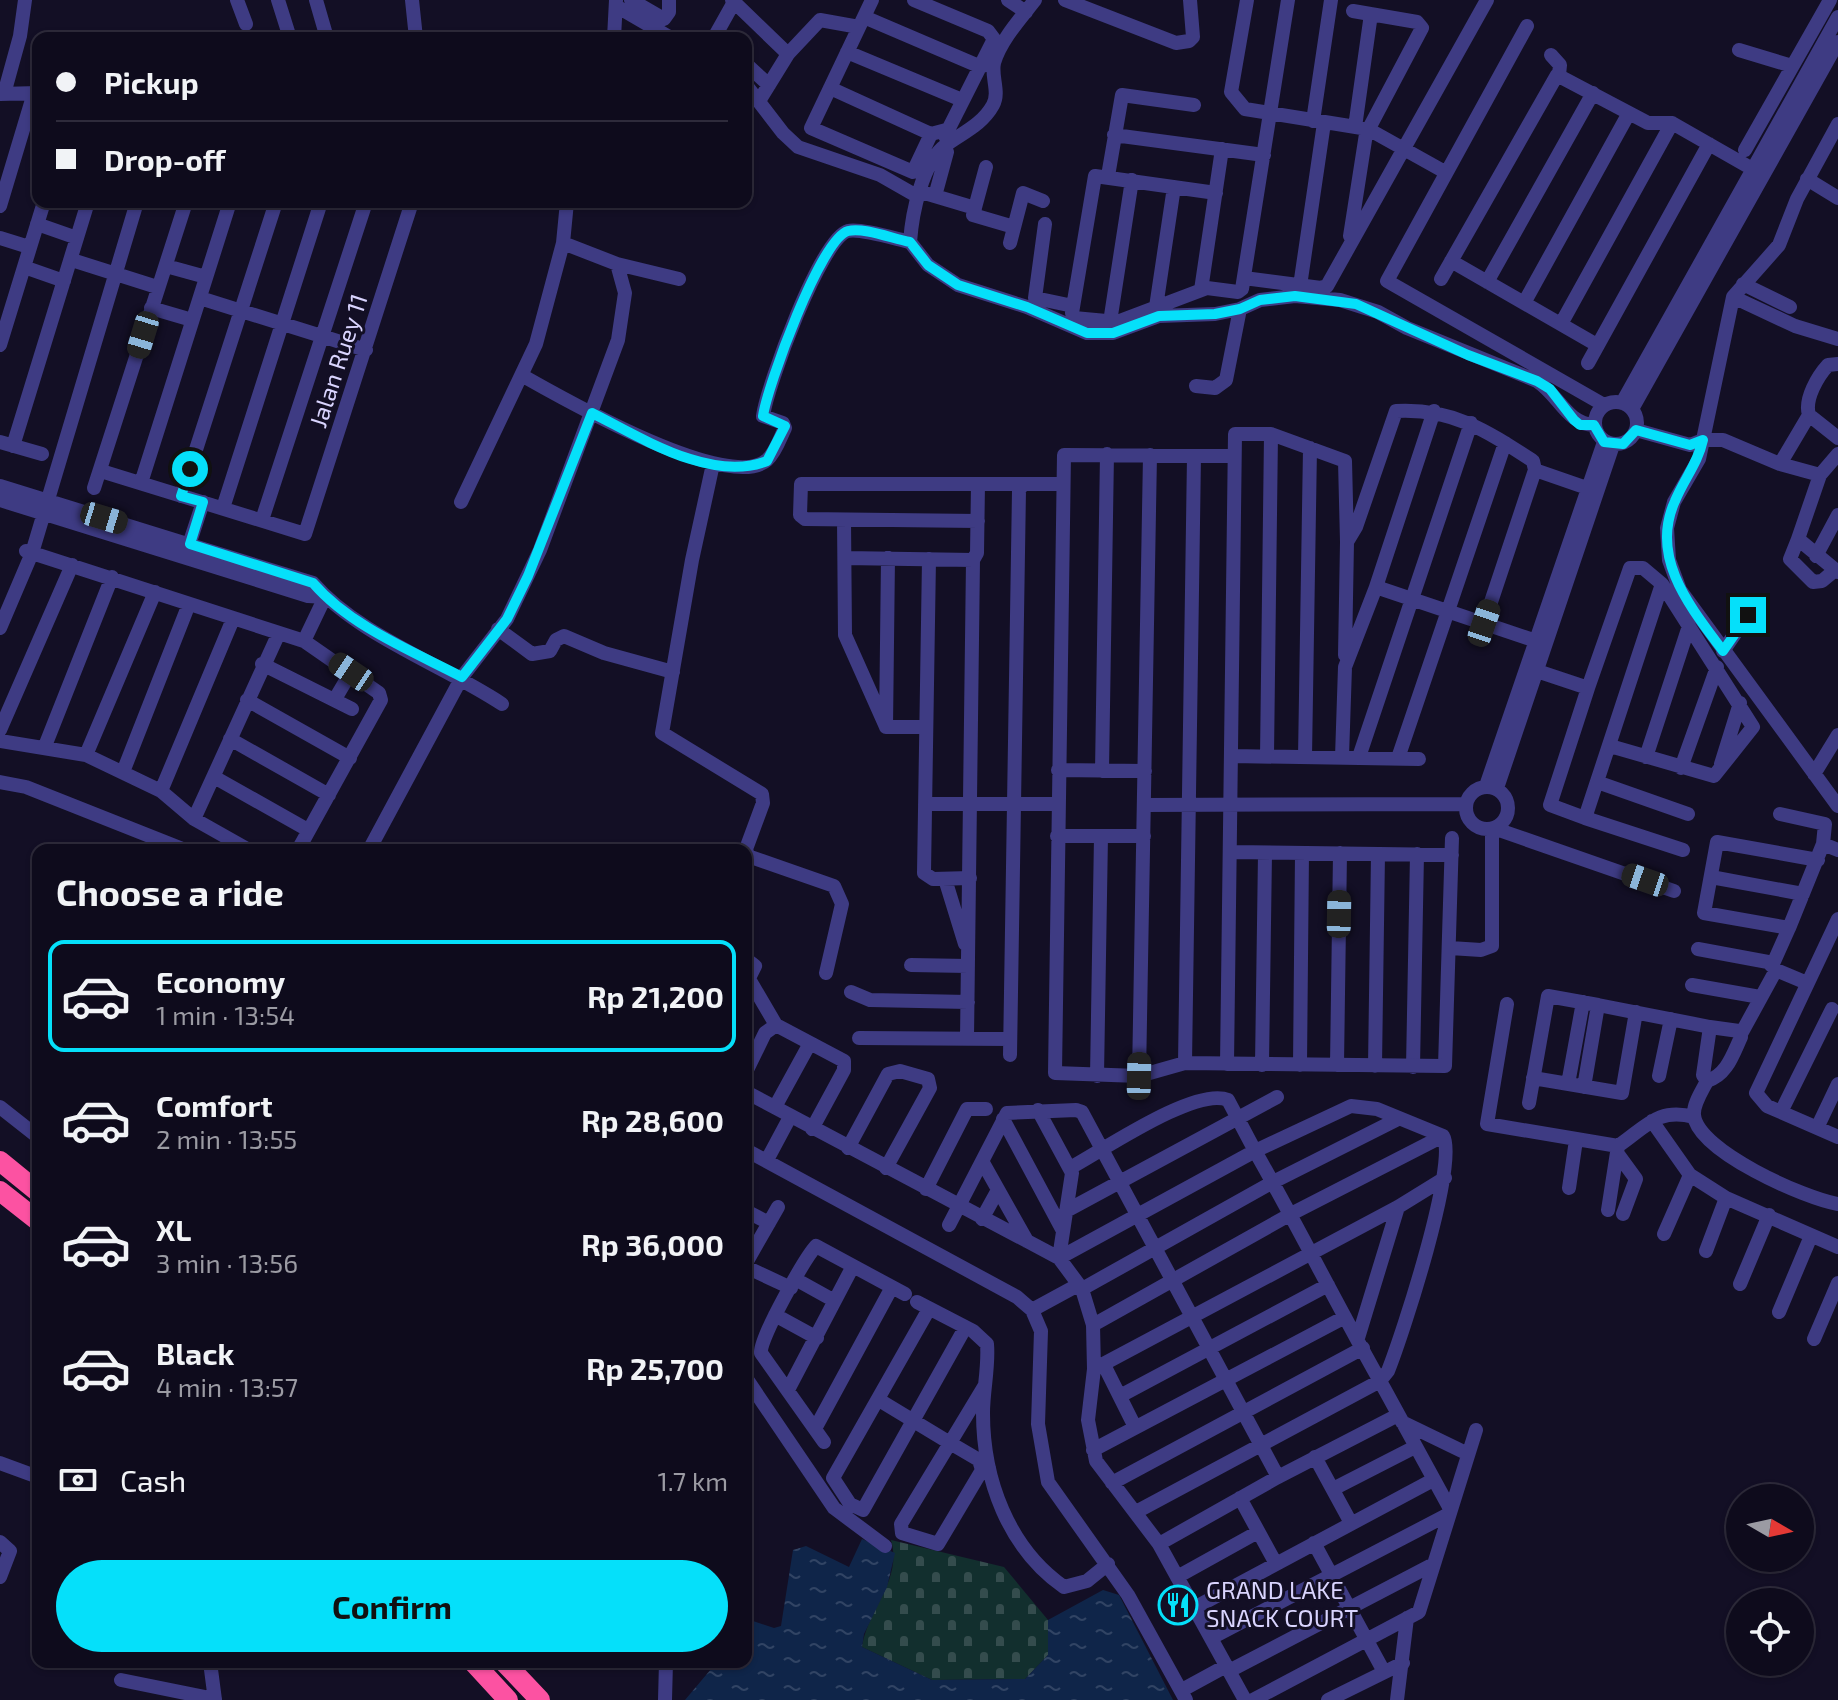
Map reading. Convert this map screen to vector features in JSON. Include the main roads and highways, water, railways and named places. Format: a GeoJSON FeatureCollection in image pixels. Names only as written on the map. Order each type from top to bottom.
{"type":"FeatureCollection","features":[{"type":"Feature","properties":{"kind":"highway"},"geometry":{"type":"LineString","coordinates":[[0,1161],[32,1187]]}},
{"type":"Feature","properties":{"kind":"highway"},"geometry":{"type":"LineString","coordinates":[[0,1191],[32,1216]]}},
{"type":"Feature","properties":{"kind":"highway"},"geometry":{"type":"LineString","coordinates":[[479,1668],[508,1700]]}},
{"type":"Feature","properties":{"kind":"highway"},"geometry":{"type":"LineString","coordinates":[[510,1668],[540,1700]]}},
{"type":"Feature","properties":{"kind":"water"},"geometry":{"type":"Polygon","coordinates":[[[862,1539],[895,1553],[887,1587],[864,1634],[862,1647],[932,1680],[1025,1679],[1048,1655],[1048,1620],[1103,1590],[1119,1595],[1173,1700],[685,1700],[712,1668],[752,1668],[752,1621],[774,1628],[781,1626],[793,1550],[806,1546],[849,1567],[862,1539]]]}},
{"type":"Feature","properties":{"kind":"place","name":"GRAND LAKE SNACK COURT"},"geometry":{"type":"Point","coordinates":[1178,1605]}}]}
